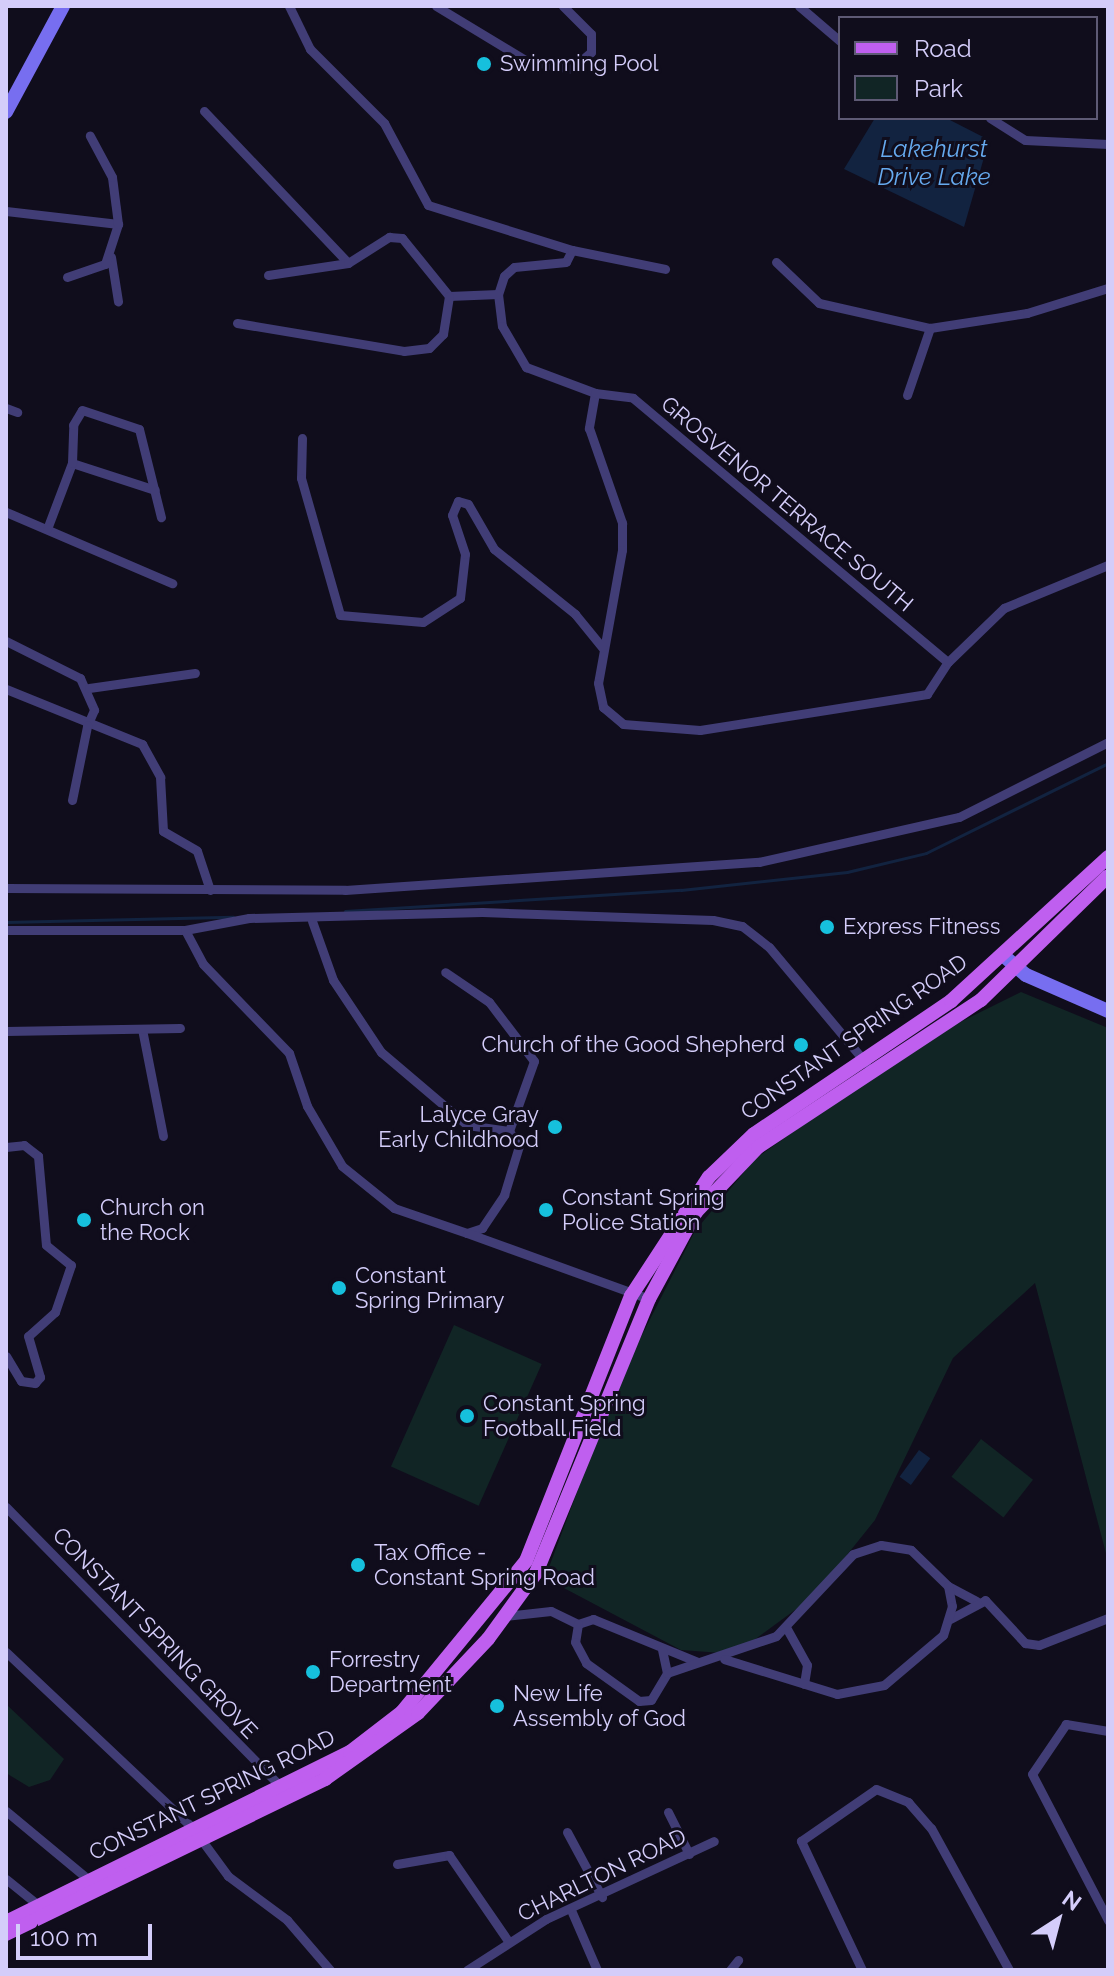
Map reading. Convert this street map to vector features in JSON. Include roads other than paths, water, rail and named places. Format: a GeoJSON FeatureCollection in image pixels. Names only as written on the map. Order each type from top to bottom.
{"type":"FeatureCollection","features":[{"type":"Feature","properties":{"kind":"main road"},"geometry":{"type":"LineString","coordinates":[[6,112],[63,6]]}},
{"type":"Feature","properties":{"kind":"main road","name":"CONSTANT SPRING ROAD"},"geometry":{"type":"LineString","coordinates":[[6,1922],[89,1880],[325,1779],[389,1736],[506,1616],[536,1573],[573,1493],[649,1299],[696,1212],[758,1147],[1004,956],[1108,857]]}},
{"type":"Feature","properties":{"kind":"main road","name":"CONSTANT SPRING ROAD"},"geometry":{"type":"LineString","coordinates":[[6,1934],[279,1785],[350,1752],[402,1712],[506,1590],[570,1465],[631,1296],[709,1177],[754,1134],[981,1000],[1108,876]]}},
{"type":"Feature","properties":{"kind":"main road"},"geometry":{"type":"LineString","coordinates":[[1004,956],[1017,968],[1108,1011]]}},
{"type":"Feature","properties":{"kind":"street"},"geometry":{"type":"LineString","coordinates":[[289,6],[310,49],[384,123],[428,205],[572,250],[665,269]]}},
{"type":"Feature","properties":{"kind":"street"},"geometry":{"type":"LineString","coordinates":[[436,6],[525,60],[571,69],[591,52],[591,34],[563,6]]}},
{"type":"Feature","properties":{"kind":"street"},"geometry":{"type":"LineString","coordinates":[[799,6],[838,39]]}},
{"type":"Feature","properties":{"kind":"street"},"geometry":{"type":"LineString","coordinates":[[204,111],[348,263]]}},
{"type":"Feature","properties":{"kind":"street"},"geometry":{"type":"LineString","coordinates":[[993,120],[1025,140],[1108,144]]}},
{"type":"Feature","properties":{"kind":"street"},"geometry":{"type":"LineString","coordinates":[[90,136],[112,177],[118,224],[111,257],[118,301]]}},
{"type":"Feature","properties":{"kind":"street"},"geometry":{"type":"LineString","coordinates":[[6,211],[118,224]]}},
{"type":"Feature","properties":{"kind":"street"},"geometry":{"type":"LineString","coordinates":[[237,323],[404,351],[429,348],[443,334],[449,296],[402,238],[389,237],[348,263],[268,275]]}},
{"type":"Feature","properties":{"kind":"street"},"geometry":{"type":"LineString","coordinates":[[449,296],[498,294],[514,267],[566,262],[572,250]]}},
{"type":"Feature","properties":{"kind":"street"},"geometry":{"type":"LineString","coordinates":[[67,277],[111,257]]}},
{"type":"Feature","properties":{"kind":"street"},"geometry":{"type":"LineString","coordinates":[[776,262],[819,303],[930,328],[1027,313],[1108,288]]}},
{"type":"Feature","properties":{"kind":"street","name":"GROSVENOR TERRACE SOUTH"},"geometry":{"type":"LineString","coordinates":[[498,294],[502,326],[526,367],[595,393],[633,398],[948,662]]}},
{"type":"Feature","properties":{"kind":"street"},"geometry":{"type":"LineString","coordinates":[[907,395],[930,328]]}},
{"type":"Feature","properties":{"kind":"street"},"geometry":{"type":"LineString","coordinates":[[595,393],[589,428],[622,523],[622,550],[602,647],[598,683],[610,716],[623,724],[700,730],[927,694],[948,662],[1004,608],[1108,565]]}},
{"type":"Feature","properties":{"kind":"street"},"geometry":{"type":"LineString","coordinates":[[6,408],[17,412]]}},
{"type":"Feature","properties":{"kind":"street"},"geometry":{"type":"LineString","coordinates":[[47,529],[72,463],[75,416],[101,412],[139,429],[161,517]]}},
{"type":"Feature","properties":{"kind":"street"},"geometry":{"type":"LineString","coordinates":[[302,438],[301,478],[340,615],[423,622],[460,598],[465,554],[452,515],[458,501],[468,504],[494,549],[546,588],[602,647]]}},
{"type":"Feature","properties":{"kind":"street"},"geometry":{"type":"LineString","coordinates":[[72,463],[155,490]]}},
{"type":"Feature","properties":{"kind":"street"},"geometry":{"type":"LineString","coordinates":[[6,512],[172,583]]}},
{"type":"Feature","properties":{"kind":"street"},"geometry":{"type":"LineString","coordinates":[[6,641],[89,688],[195,673]]}},
{"type":"Feature","properties":{"kind":"street"},"geometry":{"type":"LineString","coordinates":[[72,800],[87,726],[94,710],[89,688]]}},
{"type":"Feature","properties":{"kind":"street"},"geometry":{"type":"LineString","coordinates":[[6,689],[87,726],[142,744],[160,777],[163,831],[197,851],[210,890]]}},
{"type":"Feature","properties":{"kind":"street"},"geometry":{"type":"LineString","coordinates":[[6,888],[345,890],[759,862],[959,817],[1108,742]]}},
{"type":"Feature","properties":{"kind":"street"},"geometry":{"type":"LineString","coordinates":[[6,930],[185,930],[249,918],[312,921],[482,912],[646,915],[742,926],[867,1065]]}},
{"type":"Feature","properties":{"kind":"street"},"geometry":{"type":"LineString","coordinates":[[312,921],[333,980],[381,1052],[467,1125],[509,1131],[519,1146],[496,1211],[467,1233]]}},
{"type":"Feature","properties":{"kind":"street"},"geometry":{"type":"LineString","coordinates":[[185,930],[203,964],[289,1053],[307,1106],[342,1166],[394,1208],[631,1296],[649,1299]]}},
{"type":"Feature","properties":{"kind":"street"},"geometry":{"type":"LineString","coordinates":[[445,972],[489,1002],[534,1061],[509,1131]]}},
{"type":"Feature","properties":{"kind":"street"},"geometry":{"type":"LineString","coordinates":[[6,1031],[180,1028]]}},
{"type":"Feature","properties":{"kind":"street"},"geometry":{"type":"LineString","coordinates":[[142,1029],[163,1136]]}},
{"type":"Feature","properties":{"kind":"street"},"geometry":{"type":"LineString","coordinates":[[6,1356],[21,1381],[35,1383],[28,1336],[55,1312],[71,1282],[71,1265],[46,1245],[38,1156],[24,1145],[8,1148]]}},
{"type":"Feature","properties":{"kind":"street","name":"CONSTANT SPRING GROVE"},"geometry":{"type":"LineString","coordinates":[[6,1507],[279,1785]]}},
{"type":"Feature","properties":{"kind":"street"},"geometry":{"type":"LineString","coordinates":[[578,1624],[575,1642],[586,1663],[639,1701],[651,1700],[667,1673],[698,1662],[724,1659],[787,1629],[853,1554],[881,1545],[911,1550],[948,1586],[976,1601],[990,1602],[1033,1644],[1108,1618]]}},
{"type":"Feature","properties":{"kind":"street"},"geometry":{"type":"LineString","coordinates":[[724,1659],[837,1694],[884,1685],[943,1635],[950,1619],[948,1586]]}},
{"type":"Feature","properties":{"kind":"street"},"geometry":{"type":"LineString","coordinates":[[950,1619],[976,1601]]}},
{"type":"Feature","properties":{"kind":"street"},"geometry":{"type":"LineString","coordinates":[[506,1616],[551,1611],[578,1624],[610,1624],[698,1662]]}},
{"type":"Feature","properties":{"kind":"street"},"geometry":{"type":"LineString","coordinates":[[787,1629],[807,1665],[804,1684]]}},
{"type":"Feature","properties":{"kind":"street"},"geometry":{"type":"LineString","coordinates":[[662,1649],[667,1673]]}},
{"type":"Feature","properties":{"kind":"street"},"geometry":{"type":"LineString","coordinates":[[6,1652],[197,1832],[228,1876],[287,1920],[330,1970]]}},
{"type":"Feature","properties":{"kind":"street"},"geometry":{"type":"LineString","coordinates":[[1108,1731],[1066,1724],[1032,1774],[1108,1920]]}},
{"type":"Feature","properties":{"kind":"street"},"geometry":{"type":"LineString","coordinates":[[862,1970],[801,1841],[876,1789],[908,1802],[931,1828],[1009,1970]]}},
{"type":"Feature","properties":{"kind":"street"},"geometry":{"type":"LineString","coordinates":[[6,1811],[89,1880]]}},
{"type":"Feature","properties":{"kind":"street"},"geometry":{"type":"LineString","coordinates":[[668,1812],[689,1854]]}},
{"type":"Feature","properties":{"kind":"street"},"geometry":{"type":"LineString","coordinates":[[567,1832],[602,1897]]}},
{"type":"Feature","properties":{"kind":"street","name":"CHARLTON ROAD"},"geometry":{"type":"LineString","coordinates":[[467,1970],[508,1941],[714,1841]]}},
{"type":"Feature","properties":{"kind":"street"},"geometry":{"type":"LineString","coordinates":[[397,1864],[449,1855],[508,1941]]}},
{"type":"Feature","properties":{"kind":"street"},"geometry":{"type":"LineString","coordinates":[[6,1879],[38,1905]]}},
{"type":"Feature","properties":{"kind":"street"},"geometry":{"type":"LineString","coordinates":[[571,1910],[597,1970]]}},
{"type":"Feature","properties":{"kind":"street"},"geometry":{"type":"LineString","coordinates":[[730,1970],[738,1960]]}},
{"type":"Feature","properties":{"kind":"water","name":"Lakehurst Drive Lake"},"geometry":{"type":"Polygon","coordinates":[[[874,120],[950,120],[989,140],[964,227],[844,169],[874,120]]]}},
{"type":"Feature","properties":{"kind":"water"},"geometry":{"type":"Polygon","coordinates":[[[919,1450],[930,1458],[911,1485],[900,1477],[919,1450]]]}},
{"type":"Feature","properties":{"kind":"waterway"},"geometry":{"type":"LineString","coordinates":[[345,911],[681,890],[847,872],[926,853],[1108,763]]}},
{"type":"Feature","properties":{"kind":"waterway"},"geometry":{"type":"LineString","coordinates":[[6,922],[233,917]]}},
{"type":"Feature","properties":{"kind":"place","name":"Swimming Pool"},"geometry":{"type":"Point","coordinates":[484,64]}},
{"type":"Feature","properties":{"kind":"place","name":"Express Fitness"},"geometry":{"type":"Point","coordinates":[827,927]}},
{"type":"Feature","properties":{"kind":"place","name":"Church of the Good Shepherd"},"geometry":{"type":"Point","coordinates":[801,1045]}},
{"type":"Feature","properties":{"kind":"place","name":"Lalyce Gray Early Childhood"},"geometry":{"type":"Point","coordinates":[555,1127]}},
{"type":"Feature","properties":{"kind":"place","name":"Constant Spring Police Station"},"geometry":{"type":"Point","coordinates":[546,1210]}},
{"type":"Feature","properties":{"kind":"place","name":"Church on the Rock"},"geometry":{"type":"Point","coordinates":[84,1220]}},
{"type":"Feature","properties":{"kind":"place","name":"Constant Spring Primary"},"geometry":{"type":"Point","coordinates":[339,1288]}},
{"type":"Feature","properties":{"kind":"place","name":"Constant Spring Football Field"},"geometry":{"type":"Point","coordinates":[467,1416]}},
{"type":"Feature","properties":{"kind":"place","name":"Tax Office - Constant Spring Road"},"geometry":{"type":"Point","coordinates":[358,1565]}},
{"type":"Feature","properties":{"kind":"place","name":"Forrestry Department"},"geometry":{"type":"Point","coordinates":[313,1672]}},
{"type":"Feature","properties":{"kind":"place","name":"New Life Assembly of God"},"geometry":{"type":"Point","coordinates":[497,1706]}}]}
